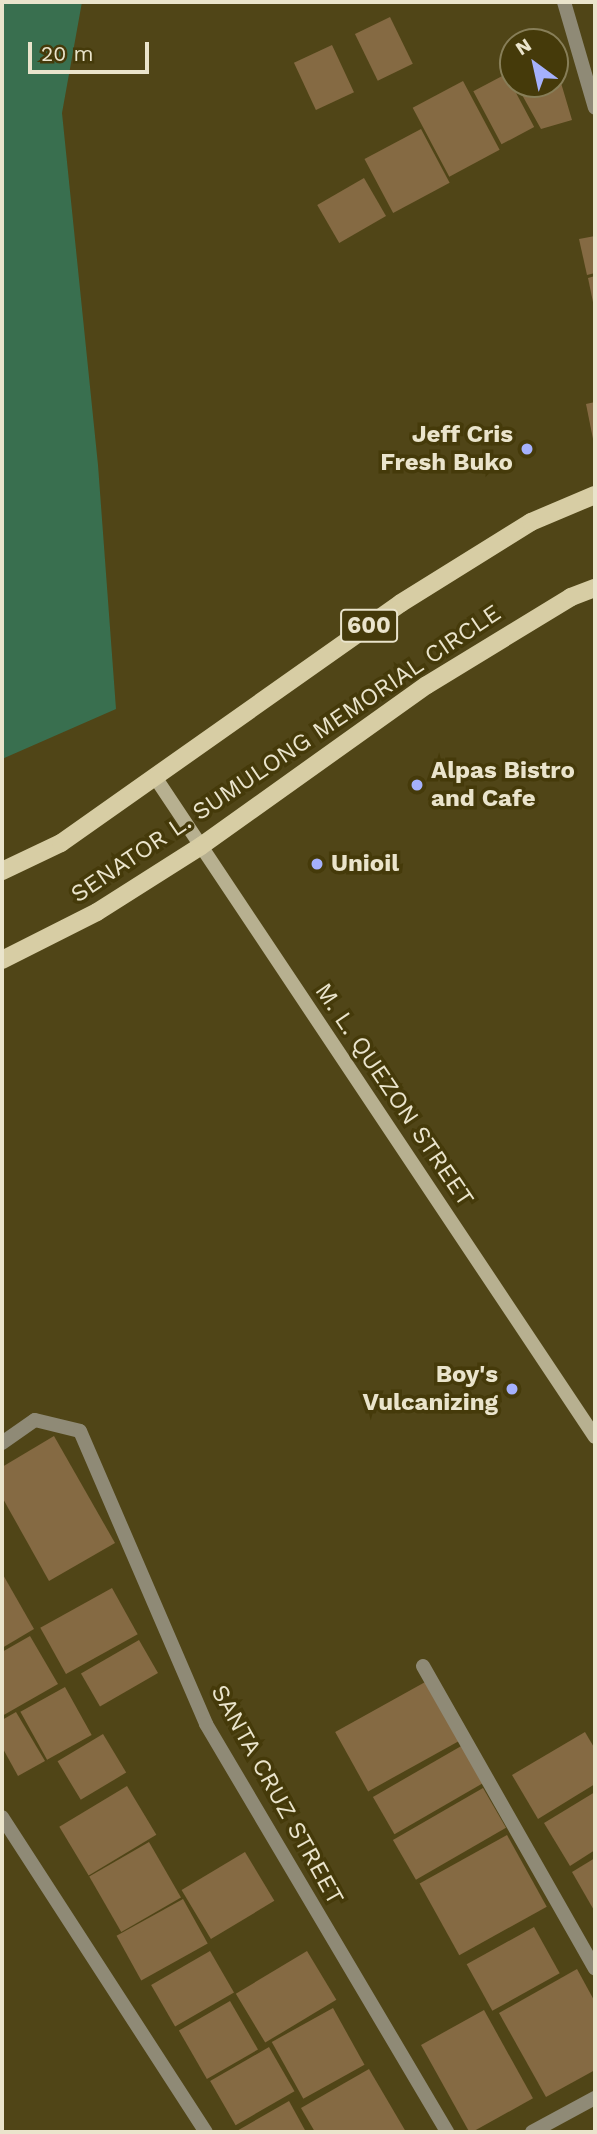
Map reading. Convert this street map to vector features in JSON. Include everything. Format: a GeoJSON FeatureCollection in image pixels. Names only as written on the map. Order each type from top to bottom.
{"type":"FeatureCollection","features":[{"type":"Feature","properties":{"kind":"main road","name":"600"},"geometry":{"type":"LineString","coordinates":[[2,871],[61,843],[401,603],[531,522],[595,495]]}},
{"type":"Feature","properties":{"kind":"main road","name":"SENATOR L. SUMULONG MEMORIAL CIRCLE"},"geometry":{"type":"LineString","coordinates":[[2,960],[97,912],[201,846],[427,685],[571,597],[595,588]]}},
{"type":"Feature","properties":{"kind":"street"},"geometry":{"type":"LineString","coordinates":[[564,2],[595,108]]}},
{"type":"Feature","properties":{"kind":"street","name":"M. L. QUEZON STREET"},"geometry":{"type":"LineString","coordinates":[[155,778],[595,1437]]}},
{"type":"Feature","properties":{"kind":"street","name":"SANTA CRUZ STREET"},"geometry":{"type":"LineString","coordinates":[[2,1443],[35,1420],[80,1431],[206,1724],[447,2132]]}},
{"type":"Feature","properties":{"kind":"street"},"geometry":{"type":"LineString","coordinates":[[423,1666],[595,1969]]}},
{"type":"Feature","properties":{"kind":"street"},"geometry":{"type":"LineString","coordinates":[[2,1817],[206,2132]]}},
{"type":"Feature","properties":{"kind":"street"},"geometry":{"type":"LineString","coordinates":[[532,2132],[595,2098]]}},
{"type":"Feature","properties":{"kind":"green space"},"geometry":{"type":"Polygon","coordinates":[[[2,2],[82,2],[62,113],[98,465],[116,709],[2,759],[2,2]]]}},
{"type":"Feature","properties":{"kind":"building"},"geometry":{"type":"Polygon","coordinates":[[[390,17],[413,64],[378,81],[355,34],[390,17]]]}},
{"type":"Feature","properties":{"kind":"building"},"geometry":{"type":"Polygon","coordinates":[[[332,45],[354,92],[316,110],[294,63],[332,45]]]}},
{"type":"Feature","properties":{"kind":"building"},"geometry":{"type":"Polygon","coordinates":[[[499,78],[499,98],[519,98],[534,127],[501,144],[473,91],[499,78]]]}},
{"type":"Feature","properties":{"kind":"building"},"geometry":{"type":"Polygon","coordinates":[[[463,81],[500,150],[449,177],[413,108],[463,81]]]}},
{"type":"Feature","properties":{"kind":"building"},"geometry":{"type":"Polygon","coordinates":[[[524,98],[565,98],[572,120],[541,129],[524,98]]]}},
{"type":"Feature","properties":{"kind":"building"},"geometry":{"type":"Polygon","coordinates":[[[421,129],[450,183],[393,213],[364,159],[421,129]]]}},
{"type":"Feature","properties":{"kind":"building"},"geometry":{"type":"Polygon","coordinates":[[[364,178],[386,216],[339,243],[317,205],[364,178]]]}},
{"type":"Feature","properties":{"kind":"building"},"geometry":{"type":"Polygon","coordinates":[[[595,236],[595,273],[587,275],[579,239],[595,236]]]}},
{"type":"Feature","properties":{"kind":"building"},"geometry":{"type":"Polygon","coordinates":[[[595,276],[595,307],[594,307],[588,278],[595,276]]]}},
{"type":"Feature","properties":{"kind":"building"},"geometry":{"type":"Polygon","coordinates":[[[595,402],[595,444],[594,444],[586,404],[595,402]]]}},
{"type":"Feature","properties":{"kind":"building"},"geometry":{"type":"Polygon","coordinates":[[[54,1436],[115,1543],[49,1581],[2,1497],[2,1467],[54,1436]]]}},
{"type":"Feature","properties":{"kind":"building"},"geometry":{"type":"Polygon","coordinates":[[[2,1573],[34,1629],[2,1648],[2,1573]]]}},
{"type":"Feature","properties":{"kind":"building"},"geometry":{"type":"Polygon","coordinates":[[[112,1588],[138,1634],[66,1674],[40,1628],[112,1588]]]}},
{"type":"Feature","properties":{"kind":"building"},"geometry":{"type":"Polygon","coordinates":[[[30,1636],[58,1684],[2,1716],[2,1652],[30,1636]]]}},
{"type":"Feature","properties":{"kind":"building"},"geometry":{"type":"Polygon","coordinates":[[[139,1640],[158,1673],[100,1706],[81,1674],[139,1640]]]}},
{"type":"Feature","properties":{"kind":"building"},"geometry":{"type":"Polygon","coordinates":[[[427,1681],[460,1740],[368,1791],[335,1732],[427,1681]]]}},
{"type":"Feature","properties":{"kind":"building"},"geometry":{"type":"Polygon","coordinates":[[[65,1687],[92,1735],[47,1760],[20,1712],[65,1687]]]}},
{"type":"Feature","properties":{"kind":"building"},"geometry":{"type":"Polygon","coordinates":[[[16,1712],[45,1761],[18,1776],[2,1747],[2,1720],[16,1712]]]}},
{"type":"Feature","properties":{"kind":"building"},"geometry":{"type":"Polygon","coordinates":[[[585,1732],[595,1749],[595,1784],[538,1819],[512,1775],[585,1732]]]}},
{"type":"Feature","properties":{"kind":"building"},"geometry":{"type":"Polygon","coordinates":[[[103,1734],[126,1773],[81,1800],[58,1761],[103,1734]]]}},
{"type":"Feature","properties":{"kind":"building"},"geometry":{"type":"Polygon","coordinates":[[[463,1745],[484,1782],[394,1834],[373,1797],[463,1745]]]}},
{"type":"Feature","properties":{"kind":"building"},"geometry":{"type":"Polygon","coordinates":[[[127,1786],[156,1835],[89,1876],[59,1827],[127,1786]]]}},
{"type":"Feature","properties":{"kind":"building"},"geometry":{"type":"Polygon","coordinates":[[[483,1788],[506,1828],[416,1880],[393,1840],[483,1788]]]}},
{"type":"Feature","properties":{"kind":"building"},"geometry":{"type":"Polygon","coordinates":[[[595,1792],[595,1850],[570,1866],[544,1823],[595,1792]]]}},
{"type":"Feature","properties":{"kind":"building"},"geometry":{"type":"Polygon","coordinates":[[[507,1835],[547,1907],[459,1955],[420,1883],[507,1835]]]}},
{"type":"Feature","properties":{"kind":"building"},"geometry":{"type":"Polygon","coordinates":[[[149,1842],[181,1897],[121,1932],[89,1876],[149,1842]]]}},
{"type":"Feature","properties":{"kind":"building"},"geometry":{"type":"Polygon","coordinates":[[[245,1852],[274,1901],[211,1939],[182,1890],[245,1852]]]}},
{"type":"Feature","properties":{"kind":"building"},"geometry":{"type":"Polygon","coordinates":[[[595,1858],[595,1912],[572,1872],[595,1858]]]}},
{"type":"Feature","properties":{"kind":"building"},"geometry":{"type":"Polygon","coordinates":[[[183,1899],[208,1944],[141,1980],[117,1936],[183,1899]]]}},
{"type":"Feature","properties":{"kind":"building"},"geometry":{"type":"Polygon","coordinates":[[[534,1927],[560,1973],[492,2011],[467,1964],[534,1927]]]}},
{"type":"Feature","properties":{"kind":"building"},"geometry":{"type":"Polygon","coordinates":[[[210,1951],[234,1993],[175,2027],[151,1985],[210,1951]]]}},
{"type":"Feature","properties":{"kind":"building"},"geometry":{"type":"Polygon","coordinates":[[[307,1951],[336,2000],[265,2043],[236,1994],[307,1951]]]}},
{"type":"Feature","properties":{"kind":"building"},"geometry":{"type":"Polygon","coordinates":[[[577,1969],[595,2002],[595,2070],[546,2097],[499,2013],[577,1969]]]}},
{"type":"Feature","properties":{"kind":"building"},"geometry":{"type":"Polygon","coordinates":[[[230,2001],[258,2049],[207,2079],[179,2030],[230,2001]]]}},
{"type":"Feature","properties":{"kind":"building"},"geometry":{"type":"Polygon","coordinates":[[[333,2008],[365,2065],[303,2099],[272,2042],[333,2008]]]}},
{"type":"Feature","properties":{"kind":"building"},"geometry":{"type":"Polygon","coordinates":[[[484,2010],[533,2098],[469,2132],[421,2045],[484,2010]]]}},
{"type":"Feature","properties":{"kind":"building"},"geometry":{"type":"Polygon","coordinates":[[[269,2047],[294,2091],[236,2125],[210,2081],[269,2047]]]}},
{"type":"Feature","properties":{"kind":"building"},"geometry":{"type":"Polygon","coordinates":[[[369,2069],[406,2132],[315,2132],[301,2108],[369,2069]]]}},
{"type":"Feature","properties":{"kind":"building"},"geometry":{"type":"Polygon","coordinates":[[[289,2101],[306,2132],[235,2132],[289,2101]]]}},
{"type":"Feature","properties":{"kind":"place","name":"Jeff Cris Fresh Buko"},"geometry":{"type":"Point","coordinates":[527,449]}},
{"type":"Feature","properties":{"kind":"place","name":"Alpas Bistro and Cafe"},"geometry":{"type":"Point","coordinates":[417,785]}},
{"type":"Feature","properties":{"kind":"place","name":"Unioil"},"geometry":{"type":"Point","coordinates":[317,864]}},
{"type":"Feature","properties":{"kind":"place","name":"Boy's Vulcanizing"},"geometry":{"type":"Point","coordinates":[512,1389]}}]}
